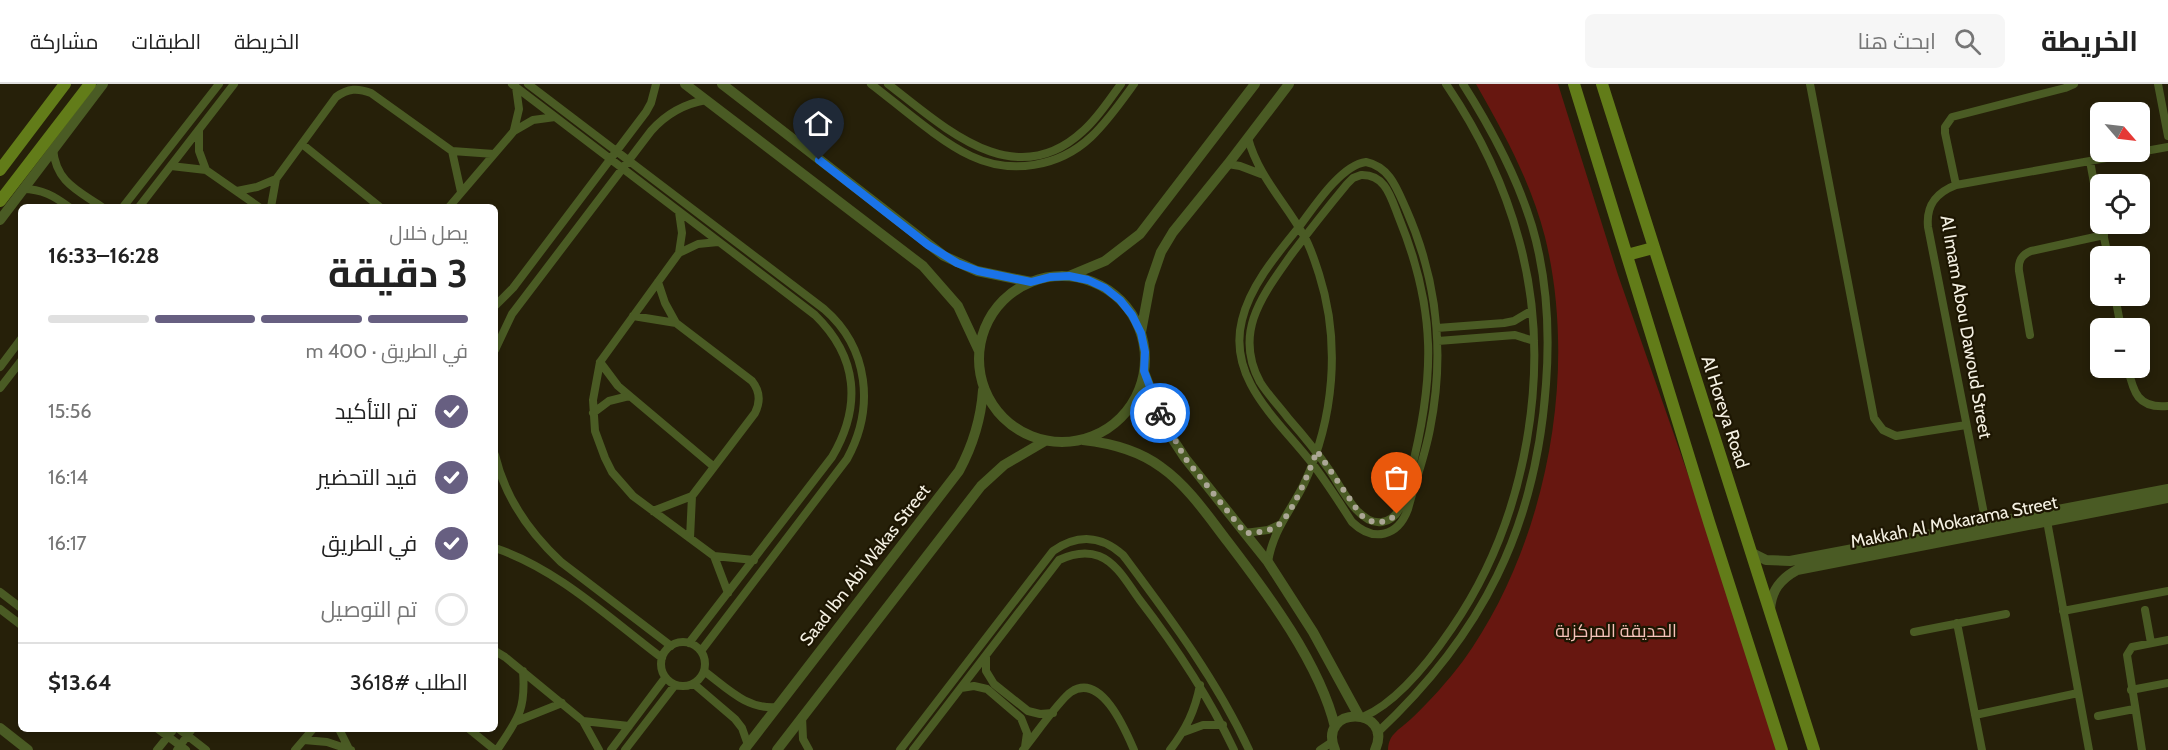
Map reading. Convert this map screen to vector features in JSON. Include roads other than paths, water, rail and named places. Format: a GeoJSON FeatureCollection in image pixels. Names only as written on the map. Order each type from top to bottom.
{"type":"FeatureCollection","features":[{"type":"Feature","properties":{"kind":"main road"},"geometry":{"type":"LineString","coordinates":[[0,170],[65,84]]}},
{"type":"Feature","properties":{"kind":"main road"},"geometry":{"type":"LineString","coordinates":[[0,201],[90,84]]}},
{"type":"Feature","properties":{"kind":"main road"},"geometry":{"type":"LineString","coordinates":[[1574,84],[1782,750]]}},
{"type":"Feature","properties":{"kind":"main road","name":"Al Horeya Road"},"geometry":{"type":"LineString","coordinates":[[1602,84],[1814,750]]}},
{"type":"Feature","properties":{"kind":"main road"},"geometry":{"type":"LineString","coordinates":[[1627,255],[1653,248]]}},
{"type":"Feature","properties":{"kind":"street"},"geometry":{"type":"LineString","coordinates":[[0,220],[103,84]]}},
{"type":"Feature","properties":{"kind":"street"},"geometry":{"type":"LineString","coordinates":[[125,204],[219,84]]}},
{"type":"Feature","properties":{"kind":"street"},"geometry":{"type":"LineString","coordinates":[[141,204],[234,84]]}},
{"type":"Feature","properties":{"kind":"street"},"geometry":{"type":"LineString","coordinates":[[528,84],[835,319],[854,347],[864,380],[865,407],[856,441],[847,459],[701,651]]}},
{"type":"Feature","properties":{"kind":"street"},"geometry":{"type":"LineString","coordinates":[[498,303],[513,288],[646,112],[657,84]]}},
{"type":"Feature","properties":{"kind":"street"},"geometry":{"type":"LineString","coordinates":[[685,84],[923,267],[958,306],[980,351]]}},
{"type":"Feature","properties":{"kind":"street"},"geometry":{"type":"LineString","coordinates":[[722,84],[944,256],[978,271],[1031,282]]}},
{"type":"Feature","properties":{"kind":"street"},"geometry":{"type":"LineString","coordinates":[[871,84],[960,151],[996,165],[1021,166],[1047,162],[1081,146],[1100,128],[1134,84]]}},
{"type":"Feature","properties":{"kind":"street"},"geometry":{"type":"LineString","coordinates":[[888,84],[968,142],[992,153],[1018,157],[1043,153],[1075,138],[1092,122],[1121,84]]}},
{"type":"Feature","properties":{"kind":"street"},"geometry":{"type":"LineString","coordinates":[[1069,276],[1105,261],[1140,234],[1255,84]]}},
{"type":"Feature","properties":{"kind":"street"},"geometry":{"type":"LineString","coordinates":[[1141,333],[1150,284],[1161,252],[1173,232],[1289,84]]}},
{"type":"Feature","properties":{"kind":"street"},"geometry":{"type":"LineString","coordinates":[[1335,727],[1345,718],[1361,716],[1382,707],[1427,661],[1458,619],[1483,573],[1506,518],[1523,456],[1530,409],[1534,341],[1532,311],[1520,242],[1504,194],[1472,125],[1446,84]]}},
{"type":"Feature","properties":{"kind":"street"},"geometry":{"type":"LineString","coordinates":[[1377,734],[1431,680],[1454,650],[1484,602],[1509,551],[1523,515],[1540,442],[1546,387],[1548,331],[1546,294],[1540,259],[1520,193],[1492,135],[1462,84]]}},
{"type":"Feature","properties":{"kind":"street"},"geometry":{"type":"LineString","coordinates":[[1810,84],[1874,418],[1883,430],[1896,436],[1966,424]]}},
{"type":"Feature","properties":{"kind":"street"},"geometry":{"type":"LineString","coordinates":[[1956,185],[1945,133],[1945,127],[1952,117],[2074,84]]}},
{"type":"Feature","properties":{"kind":"street"},"geometry":{"type":"LineString","coordinates":[[2158,84],[2168,136]]}},
{"type":"Feature","properties":{"kind":"street"},"geometry":{"type":"LineString","coordinates":[[514,86],[815,315],[833,335],[845,359],[851,385],[850,413],[842,441],[689,643]]}},
{"type":"Feature","properties":{"kind":"street"},"geometry":{"type":"LineString","coordinates":[[514,86],[519,109],[514,131]]}},
{"type":"Feature","properties":{"kind":"street"},"geometry":{"type":"LineString","coordinates":[[272,204],[276,179],[336,97],[343,92],[357,89],[371,93],[452,151],[494,154]]}},
{"type":"Feature","properties":{"kind":"street"},"geometry":{"type":"LineString","coordinates":[[498,344],[512,314],[651,131],[670,113],[693,102],[706,100]]}},
{"type":"Feature","properties":{"kind":"street"},"geometry":{"type":"LineString","coordinates":[[451,204],[514,131],[533,120],[555,117]]}},
{"type":"Feature","properties":{"kind":"street"},"geometry":{"type":"LineString","coordinates":[[199,130],[199,151],[206,170]]}},
{"type":"Feature","properties":{"kind":"street"},"geometry":{"type":"LineString","coordinates":[[773,152],[786,135]]}},
{"type":"Feature","properties":{"kind":"street"},"geometry":{"type":"LineString","coordinates":[[50,136],[56,168],[60,176],[66,183],[98,204]]}},
{"type":"Feature","properties":{"kind":"street"},"geometry":{"type":"LineString","coordinates":[[1248,138],[1262,174],[1305,237],[1325,296],[1331,350],[1328,407],[1317,451],[1298,495],[1279,525],[1268,562]]}},
{"type":"Feature","properties":{"kind":"street"},"geometry":{"type":"LineString","coordinates":[[302,144],[376,204]]}},
{"type":"Feature","properties":{"kind":"street","name":"Al Imam Abou Dawoud Street"},"geometry":{"type":"LineString","coordinates":[[2150,150],[2168,147]]}},
{"type":"Feature","properties":{"kind":"street"},"geometry":{"type":"LineString","coordinates":[[452,151],[461,192]]}},
{"type":"Feature","properties":{"kind":"street","name":"Al Imam Abou Dawoud Street"},"geometry":{"type":"LineString","coordinates":[[1986,524],[1927,216],[1936,196],[1956,185],[2090,161]]}},
{"type":"Feature","properties":{"kind":"street"},"geometry":{"type":"LineString","coordinates":[[1366,162],[1378,166],[1393,181],[1412,222],[1426,264],[1437,328],[1437,376],[1404,519],[1398,527],[1389,532],[1379,535],[1369,534],[1352,522],[1312,463],[1250,387],[1241,361],[1239,333],[1246,306],[1260,279],[1298,227],[1351,166],[1366,162]]}},
{"type":"Feature","properties":{"kind":"street"},"geometry":{"type":"LineString","coordinates":[[1228,164],[1262,174]]}},
{"type":"Feature","properties":{"kind":"street"},"geometry":{"type":"LineString","coordinates":[[171,166],[206,170],[255,204]]}},
{"type":"Feature","properties":{"kind":"street"},"geometry":{"type":"LineString","coordinates":[[1370,175],[1384,183],[1403,226],[1417,267],[1427,320],[1428,371],[1425,431],[1401,507],[1390,520],[1382,522],[1366,520],[1360,514],[1317,451],[1266,391],[1254,369],[1250,344],[1252,318],[1263,295],[1305,237],[1353,178],[1370,175]]}},
{"type":"Feature","properties":{"kind":"street"},"geometry":{"type":"LineString","coordinates":[[237,192],[276,179]]}},
{"type":"Feature","properties":{"kind":"street"},"geometry":{"type":"LineString","coordinates":[[23,189],[50,194],[65,204]]}},
{"type":"Feature","properties":{"kind":"street"},"geometry":{"type":"LineString","coordinates":[[679,212],[682,232],[679,253],[600,362],[594,387],[595,431],[612,472],[633,496],[714,556],[754,560]]}},
{"type":"Feature","properties":{"kind":"street"},"geometry":{"type":"LineString","coordinates":[[1403,226],[1412,222]]}},
{"type":"Feature","properties":{"kind":"street"},"geometry":{"type":"LineString","coordinates":[[2030,335],[2019,263],[2021,258],[2031,251],[2104,235],[2106,246]]}},
{"type":"Feature","properties":{"kind":"street"},"geometry":{"type":"LineString","coordinates":[[679,253],[698,244],[718,242]]}},
{"type":"Feature","properties":{"kind":"street"},"geometry":{"type":"LineString","coordinates":[[1083,440],[1109,427],[1130,407],[1139,390],[1144,371],[1145,352],[1141,333],[1132,315],[1120,300],[1105,288],[1088,280],[1069,276],[1050,277],[1031,282],[1002,302],[987,325],[980,351],[979,369],[989,399],[1007,422],[1031,437],[1045,441],[1083,440],[1115,446],[1145,457],[1174,477],[1268,596],[1321,686],[1330,706],[1335,727],[1334,746],[1320,750]]}},
{"type":"Feature","properties":{"kind":"street"},"geometry":{"type":"LineString","coordinates":[[658,282],[676,323]]}},
{"type":"Feature","properties":{"kind":"street"},"geometry":{"type":"LineString","coordinates":[[1437,328],[1504,323],[1514,321],[1532,311]]}},
{"type":"Feature","properties":{"kind":"street"},"geometry":{"type":"LineString","coordinates":[[633,316],[676,323],[752,381],[759,392],[759,406],[755,413],[692,495],[652,511]]}},
{"type":"Feature","properties":{"kind":"street"},"geometry":{"type":"LineString","coordinates":[[1438,341],[1515,335],[1534,341]]}},
{"type":"Feature","properties":{"kind":"street"},"geometry":{"type":"LineString","coordinates":[[0,367],[18,343]]}},
{"type":"Feature","properties":{"kind":"street"},"geometry":{"type":"LineString","coordinates":[[600,362],[628,396],[713,466]]}},
{"type":"Feature","properties":{"kind":"street"},"geometry":{"type":"LineString","coordinates":[[0,388],[18,365]]}},
{"type":"Feature","properties":{"kind":"street"},"geometry":{"type":"LineString","coordinates":[[1144,371],[1161,417],[1172,438],[1185,458],[1268,562],[1313,632],[1361,716],[1372,723],[1377,734],[1375,750]]}},
{"type":"Feature","properties":{"kind":"street"},"geometry":{"type":"LineString","coordinates":[[2130,378],[2131,385],[2141,400],[2157,407],[2168,406]]}},
{"type":"Feature","properties":{"kind":"street","name":"Saad Ibn Abi Wakas Street"},"geometry":{"type":"LineString","coordinates":[[746,747],[959,471],[979,422],[983,386]]}},
{"type":"Feature","properties":{"kind":"street"},"geometry":{"type":"LineString","coordinates":[[593,413],[609,401],[628,396]]}},
{"type":"Feature","properties":{"kind":"street"},"geometry":{"type":"LineString","coordinates":[[777,750],[981,486],[1004,465],[1045,441]]}},
{"type":"Feature","properties":{"kind":"street"},"geometry":{"type":"LineString","coordinates":[[498,463],[511,498],[532,533],[546,548],[671,646]]}},
{"type":"Feature","properties":{"kind":"street","name":"Makkah Al Mokarama Street"},"geometry":{"type":"LineString","coordinates":[[1752,553],[1766,560],[1782,562],[1835,557],[2046,521],[2132,501],[2168,489]]}},
{"type":"Feature","properties":{"kind":"street"},"geometry":{"type":"LineString","coordinates":[[690,538],[692,495]]}},
{"type":"Feature","properties":{"kind":"street","name":"Makkah Al Mokarama Street"},"geometry":{"type":"LineString","coordinates":[[1770,610],[1777,586],[1789,574],[1835,557],[1986,524],[2132,501],[2168,498]]}},
{"type":"Feature","properties":{"kind":"street"},"geometry":{"type":"LineString","coordinates":[[2046,521],[2089,750]]}},
{"type":"Feature","properties":{"kind":"street"},"geometry":{"type":"LineString","coordinates":[[1245,533],[1257,533],[1279,525]]}},
{"type":"Feature","properties":{"kind":"street"},"geometry":{"type":"LineString","coordinates":[[900,750],[1053,551],[1064,543],[1089,538],[1102,541],[1123,555],[1198,657],[1228,707],[1249,750]]}},
{"type":"Feature","properties":{"kind":"street"},"geometry":{"type":"LineString","coordinates":[[498,549],[520,557],[551,574],[662,658]]}},
{"type":"Feature","properties":{"kind":"street"},"geometry":{"type":"LineString","coordinates":[[913,750],[1059,560],[1079,553],[1099,556],[1116,568],[1200,685],[1223,725],[1234,750]]}},
{"type":"Feature","properties":{"kind":"street"},"geometry":{"type":"LineString","coordinates":[[714,556],[728,593]]}},
{"type":"Feature","properties":{"kind":"street"},"geometry":{"type":"LineString","coordinates":[[2063,611],[2168,591]]}},
{"type":"Feature","properties":{"kind":"street"},"geometry":{"type":"LineString","coordinates":[[0,592],[18,606]]}},
{"type":"Feature","properties":{"kind":"street"},"geometry":{"type":"LineString","coordinates":[[1013,603],[1022,610]]}},
{"type":"Feature","properties":{"kind":"street"},"geometry":{"type":"LineString","coordinates":[[0,609],[18,623]]}},
{"type":"Feature","properties":{"kind":"street"},"geometry":{"type":"LineString","coordinates":[[2145,610],[2151,643]]}},
{"type":"Feature","properties":{"kind":"street"},"geometry":{"type":"LineString","coordinates":[[1914,632],[2006,614]]}},
{"type":"Feature","properties":{"kind":"street"},"geometry":{"type":"LineString","coordinates":[[1957,623],[1982,750]]}},
{"type":"Feature","properties":{"kind":"street"},"geometry":{"type":"LineString","coordinates":[[2142,750],[2131,690],[2128,652],[2132,647],[2168,640]]}},
{"type":"Feature","properties":{"kind":"street"},"geometry":{"type":"LineString","coordinates":[[683,642],[689,643],[701,651],[705,664],[704,671],[694,684],[675,685],[665,678],[661,665],[662,658],[671,646],[683,642]]}},
{"type":"Feature","properties":{"kind":"street"},"geometry":{"type":"LineString","coordinates":[[498,653],[583,721],[599,750]]}},
{"type":"Feature","properties":{"kind":"street"},"geometry":{"type":"LineString","coordinates":[[986,656],[986,671],[989,678],[1022,718],[1025,725],[1024,749]]}},
{"type":"Feature","properties":{"kind":"street"},"geometry":{"type":"LineString","coordinates":[[473,732],[496,750],[517,721],[524,697],[523,671]]}},
{"type":"Feature","properties":{"kind":"street"},"geometry":{"type":"LineString","coordinates":[[704,671],[746,702],[757,707],[777,707]]}},
{"type":"Feature","properties":{"kind":"street"},"geometry":{"type":"LineString","coordinates":[[611,750],[665,678]]}},
{"type":"Feature","properties":{"kind":"street"},"geometry":{"type":"LineString","coordinates":[[2131,690],[2168,683]]}},
{"type":"Feature","properties":{"kind":"street"},"geometry":{"type":"LineString","coordinates":[[694,684],[735,719],[742,728],[746,747]]}},
{"type":"Feature","properties":{"kind":"street"},"geometry":{"type":"LineString","coordinates":[[625,750],[675,685]]}},
{"type":"Feature","properties":{"kind":"street"},"geometry":{"type":"LineString","coordinates":[[1170,750],[1184,732],[1194,710],[1200,685]]}},
{"type":"Feature","properties":{"kind":"street"},"geometry":{"type":"LineString","coordinates":[[961,688],[981,687],[1028,711],[1040,714],[1053,713]]}},
{"type":"Feature","properties":{"kind":"street"},"geometry":{"type":"LineString","coordinates":[[1024,749],[1069,693],[1085,688],[1106,698],[1135,748]]}},
{"type":"Feature","properties":{"kind":"street"},"geometry":{"type":"LineString","coordinates":[[1975,715],[2078,693]]}},
{"type":"Feature","properties":{"kind":"street"},"geometry":{"type":"LineString","coordinates":[[517,721],[562,704]]}},
{"type":"Feature","properties":{"kind":"street"},"geometry":{"type":"LineString","coordinates":[[2098,717],[2134,709]]}},
{"type":"Feature","properties":{"kind":"street"},"geometry":{"type":"LineString","coordinates":[[802,717],[803,739],[809,750]]}},
{"type":"Feature","properties":{"kind":"street"},"geometry":{"type":"LineString","coordinates":[[583,721],[629,726]]}},
{"type":"Feature","properties":{"kind":"street"},"geometry":{"type":"LineString","coordinates":[[1184,732],[1203,725],[1223,725]]}},
{"type":"Feature","properties":{"kind":"street"},"geometry":{"type":"LineString","coordinates":[[0,728],[28,750]]}},
{"type":"Feature","properties":{"kind":"street"},"geometry":{"type":"LineString","coordinates":[[162,732],[181,748],[190,732],[206,750]]}},
{"type":"Feature","properties":{"kind":"street"},"geometry":{"type":"LineString","coordinates":[[157,750],[172,732]]}},
{"type":"Feature","properties":{"kind":"street"},"geometry":{"type":"LineString","coordinates":[[295,750],[311,732]]}},
{"type":"Feature","properties":{"kind":"street"},"geometry":{"type":"LineString","coordinates":[[341,732],[350,750]]}},
{"type":"Feature","properties":{"kind":"street"},"geometry":{"type":"LineString","coordinates":[[304,740],[327,742],[350,750]]}},
{"type":"Feature","properties":{"kind":"park label","name":"الحديقة المركزية"},"geometry":{"type":"Point","coordinates":[1616,631]}}]}
